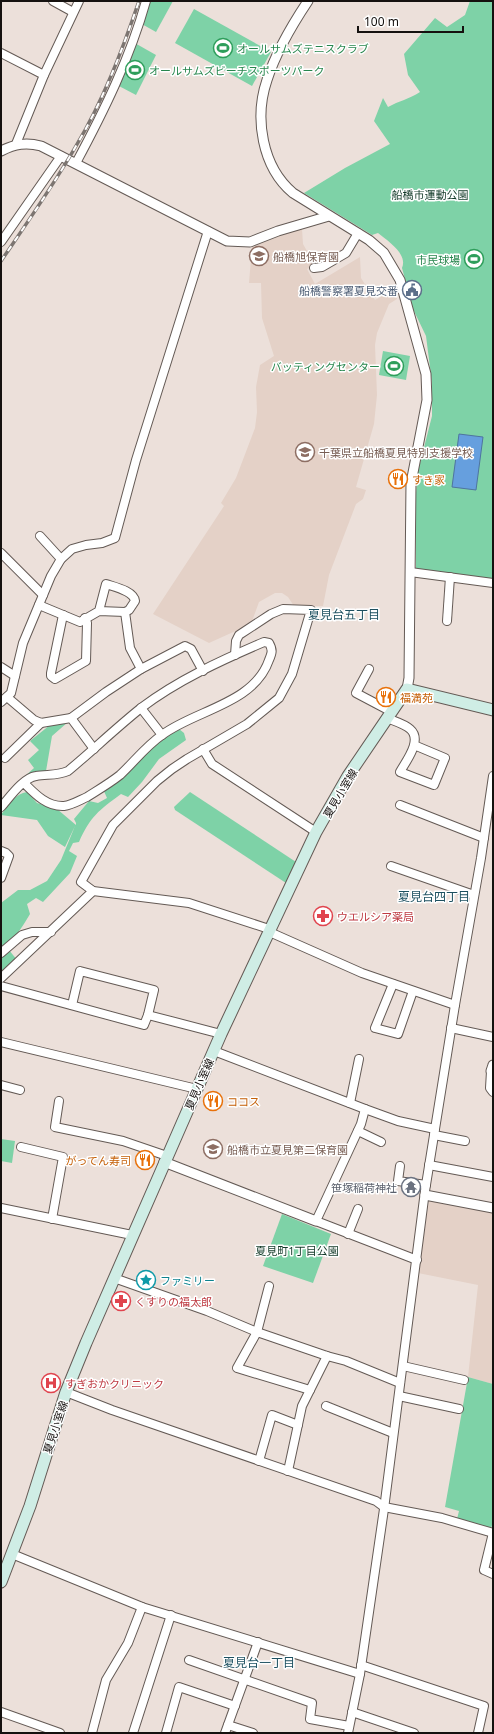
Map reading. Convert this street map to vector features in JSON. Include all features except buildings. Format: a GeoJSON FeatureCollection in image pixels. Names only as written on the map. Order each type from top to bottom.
{"type":"FeatureCollection","features":[{"type":"Feature","properties":{"kind":"main road"},"geometry":{"type":"LineString","coordinates":[[407,689],[493,710]]}},
{"type":"Feature","properties":{"kind":"main road","name":"夏見小室線"},"geometry":{"type":"LineString","coordinates":[[1,1578],[12,1554],[30,1506],[66,1392],[132,1235],[221,1034],[316,832],[338,793],[407,689]]}},
{"type":"Feature","properties":{"kind":"street"},"geometry":{"type":"LineString","coordinates":[[53,1],[74,12]]}},
{"type":"Feature","properties":{"kind":"street"},"geometry":{"type":"LineString","coordinates":[[16,144],[44,75],[79,1]]}},
{"type":"Feature","properties":{"kind":"street"},"geometry":{"type":"LineString","coordinates":[[76,163],[116,85],[138,27],[146,1]]}},
{"type":"Feature","properties":{"kind":"street"},"geometry":{"type":"LineString","coordinates":[[308,1],[272,64],[268,75],[262,100],[262,128],[267,155],[277,177],[293,193],[358,233],[381,250],[392,265],[404,294],[426,374],[427,400],[411,482],[409,678],[407,689]]}},
{"type":"Feature","properties":{"kind":"street"},"geometry":{"type":"LineString","coordinates":[[1,52],[44,75]]}},
{"type":"Feature","properties":{"kind":"street"},"geometry":{"type":"LineString","coordinates":[[3,148],[16,144],[30,143],[76,163],[227,241],[250,242],[278,231],[329,216]]}},
{"type":"Feature","properties":{"kind":"street"},"geometry":{"type":"LineString","coordinates":[[1,242],[61,156]]}},
{"type":"Feature","properties":{"kind":"street"},"geometry":{"type":"LineString","coordinates":[[203,671],[191,649],[185,646],[141,669],[106,692],[71,718],[41,723],[34,720],[4,699],[11,693],[23,643],[51,576],[61,559],[72,549],[86,544],[102,543],[115,538],[136,460],[208,231]]}},
{"type":"Feature","properties":{"kind":"street"},"geometry":{"type":"LineString","coordinates":[[314,268],[322,267],[346,253],[358,233]]}},
{"type":"Feature","properties":{"kind":"street"},"geometry":{"type":"LineString","coordinates":[[40,536],[61,559]]}},
{"type":"Feature","properties":{"kind":"street"},"geometry":{"type":"LineString","coordinates":[[1,553],[43,595]]}},
{"type":"Feature","properties":{"kind":"street"},"geometry":{"type":"LineString","coordinates":[[410,572],[493,583]]}},
{"type":"Feature","properties":{"kind":"street"},"geometry":{"type":"LineString","coordinates":[[447,621],[450,577]]}},
{"type":"Feature","properties":{"kind":"street"},"geometry":{"type":"LineString","coordinates":[[39,605],[80,622],[99,611],[125,612],[129,610],[135,601],[135,597],[132,594],[106,584],[99,611]]}},
{"type":"Feature","properties":{"kind":"street"},"geometry":{"type":"LineString","coordinates":[[235,654],[236,641],[239,635],[271,614],[283,609],[311,610],[292,674],[279,698],[248,724],[172,769],[140,797],[113,825],[80,882],[93,891],[189,903],[266,928],[341,964],[393,984],[455,1005]]}},
{"type":"Feature","properties":{"kind":"street"},"geometry":{"type":"LineString","coordinates":[[125,612],[130,648],[141,669]]}},
{"type":"Feature","properties":{"kind":"street"},"geometry":{"type":"LineString","coordinates":[[63,615],[51,673],[51,676],[55,679],[86,661],[87,623],[85,618]]}},
{"type":"Feature","properties":{"kind":"street"},"geometry":{"type":"LineString","coordinates":[[1,807],[24,783],[31,777],[68,772],[141,708],[165,692],[235,654],[264,642],[269,643],[273,651],[267,668],[259,679],[242,692],[162,735],[119,776],[92,794],[66,806],[59,806],[39,798],[24,783]]}},
{"type":"Feature","properties":{"kind":"street"},"geometry":{"type":"LineString","coordinates":[[1,667],[15,676]]}},
{"type":"Feature","properties":{"kind":"street"},"geometry":{"type":"LineString","coordinates":[[369,669],[356,693],[411,729],[415,736],[414,745],[400,772],[434,785],[445,758],[414,745]]}},
{"type":"Feature","properties":{"kind":"street"},"geometry":{"type":"LineString","coordinates":[[141,708],[162,735]]}},
{"type":"Feature","properties":{"kind":"street"},"geometry":{"type":"LineString","coordinates":[[71,718],[94,750]]}},
{"type":"Feature","properties":{"kind":"street"},"geometry":{"type":"LineString","coordinates":[[4,758],[41,723]]}},
{"type":"Feature","properties":{"kind":"street"},"geometry":{"type":"LineString","coordinates":[[204,749],[212,764],[316,832]]}},
{"type":"Feature","properties":{"kind":"street"},"geometry":{"type":"LineString","coordinates":[[189,1660],[312,1703],[310,1718],[349,1730],[360,1669],[384,1506],[429,1165],[493,776]]}},
{"type":"Feature","properties":{"kind":"street"},"geometry":{"type":"LineString","coordinates":[[400,805],[484,838]]}},
{"type":"Feature","properties":{"kind":"street"},"geometry":{"type":"LineString","coordinates":[[1,851],[9,856],[1,878]]}},
{"type":"Feature","properties":{"kind":"street"},"geometry":{"type":"LineString","coordinates":[[391,866],[474,895]]}},
{"type":"Feature","properties":{"kind":"street"},"geometry":{"type":"LineString","coordinates":[[1,978],[93,891]]}},
{"type":"Feature","properties":{"kind":"street"},"geometry":{"type":"LineString","coordinates":[[1,953],[22,935],[32,932],[51,932]]}},
{"type":"Feature","properties":{"kind":"street"},"geometry":{"type":"LineString","coordinates":[[1,986],[144,1025],[154,990],[80,971],[72,1005]]}},
{"type":"Feature","properties":{"kind":"street"},"geometry":{"type":"LineString","coordinates":[[393,984],[375,1028],[398,1034],[413,991]]}},
{"type":"Feature","properties":{"kind":"street"},"geometry":{"type":"LineString","coordinates":[[148,1015],[221,1034]]}},
{"type":"Feature","properties":{"kind":"street"},"geometry":{"type":"LineString","coordinates":[[451,1028],[493,1037]]}},
{"type":"Feature","properties":{"kind":"street"},"geometry":{"type":"LineString","coordinates":[[1,1042],[197,1089]]}},
{"type":"Feature","properties":{"kind":"street"},"geometry":{"type":"LineString","coordinates":[[214,1051],[398,1121],[465,1141]]}},
{"type":"Feature","properties":{"kind":"street"},"geometry":{"type":"LineString","coordinates":[[350,1103],[359,1059]]}},
{"type":"Feature","properties":{"kind":"street"},"geometry":{"type":"LineString","coordinates":[[492,1068],[490,1088],[493,1092]]}},
{"type":"Feature","properties":{"kind":"street"},"geometry":{"type":"LineString","coordinates":[[1,1085],[20,1090]]}},
{"type":"Feature","properties":{"kind":"street"},"geometry":{"type":"LineString","coordinates":[[59,1101],[55,1128],[123,1141],[348,1234],[417,1260]]}},
{"type":"Feature","properties":{"kind":"street"},"geometry":{"type":"LineString","coordinates":[[316,1221],[358,1131],[365,1109]]}},
{"type":"Feature","properties":{"kind":"street"},"geometry":{"type":"LineString","coordinates":[[358,1131],[381,1142]]}},
{"type":"Feature","properties":{"kind":"street"},"geometry":{"type":"LineString","coordinates":[[21,1147],[63,1157],[52,1219]]}},
{"type":"Feature","properties":{"kind":"street"},"geometry":{"type":"LineString","coordinates":[[429,1165],[493,1177]]}},
{"type":"Feature","properties":{"kind":"street"},"geometry":{"type":"LineString","coordinates":[[400,1166],[398,1181],[426,1185]]}},
{"type":"Feature","properties":{"kind":"street"},"geometry":{"type":"LineString","coordinates":[[425,1195],[493,1208]]}},
{"type":"Feature","properties":{"kind":"street"},"geometry":{"type":"LineString","coordinates":[[1,1208],[132,1235]]}},
{"type":"Feature","properties":{"kind":"street"},"geometry":{"type":"LineString","coordinates":[[348,1234],[358,1209]]}},
{"type":"Feature","properties":{"kind":"street"},"geometry":{"type":"LineString","coordinates":[[114,1278],[207,1311],[257,1332],[346,1361],[400,1383]]}},
{"type":"Feature","properties":{"kind":"street"},"geometry":{"type":"LineString","coordinates":[[269,1286],[257,1332],[237,1368],[310,1390]]}},
{"type":"Feature","properties":{"kind":"street"},"geometry":{"type":"LineString","coordinates":[[288,1471],[302,1406],[327,1356]]}},
{"type":"Feature","properties":{"kind":"street"},"geometry":{"type":"LineString","coordinates":[[403,1366],[464,1380]]}},
{"type":"Feature","properties":{"kind":"street"},"geometry":{"type":"LineString","coordinates":[[66,1392],[112,1410],[376,1501],[384,1506],[442,1518],[493,1533],[484,1570],[493,1574]]}},
{"type":"Feature","properties":{"kind":"street"},"geometry":{"type":"LineString","coordinates":[[399,1396],[460,1409]]}},
{"type":"Feature","properties":{"kind":"street"},"geometry":{"type":"LineString","coordinates":[[326,1406],[393,1434]]}},
{"type":"Feature","properties":{"kind":"street"},"geometry":{"type":"LineString","coordinates":[[259,1461],[272,1415],[298,1425]]}},
{"type":"Feature","properties":{"kind":"street"},"geometry":{"type":"LineString","coordinates":[[12,1554],[142,1607],[258,1642],[360,1669],[484,1706],[478,1733]]}},
{"type":"Feature","properties":{"kind":"street"},"geometry":{"type":"LineString","coordinates":[[92,1733],[106,1680],[128,1643],[142,1607]]}},
{"type":"Feature","properties":{"kind":"street"},"geometry":{"type":"LineString","coordinates":[[133,1733],[171,1615]]}},
{"type":"Feature","properties":{"kind":"street"},"geometry":{"type":"LineString","coordinates":[[225,1733],[258,1642]]}},
{"type":"Feature","properties":{"kind":"street"},"geometry":{"type":"LineString","coordinates":[[166,1733],[179,1687],[235,1706]]}},
{"type":"Feature","properties":{"kind":"street"},"geometry":{"type":"LineString","coordinates":[[1,1712],[60,1733]]}},
{"type":"Feature","properties":{"kind":"street"},"geometry":{"type":"LineString","coordinates":[[352,1712],[414,1733]]}},
{"type":"Feature","properties":{"kind":"street"},"geometry":{"type":"LineString","coordinates":[[228,1725],[253,1733]]}},
{"type":"Feature","properties":{"kind":"shaded area","name":"千葉県立船橋夏見特別支援学校"},"geometry":{"type":"Polygon","coordinates":[[[302,229],[303,244],[315,265],[307,269],[315,284],[360,257],[361,278],[375,300],[394,290],[397,299],[389,304],[377,333],[375,345],[377,395],[374,424],[356,487],[366,490],[363,499],[356,504],[329,575],[323,606],[294,606],[288,597],[282,593],[275,593],[259,602],[251,624],[209,643],[153,614],[224,506],[221,503],[236,478],[255,428],[257,412],[256,387],[260,365],[274,356],[262,318],[261,283],[249,283],[252,247],[289,232],[302,229]]]}},
{"type":"Feature","properties":{"kind":"shaded area"},"geometry":{"type":"Polygon","coordinates":[[[429,1201],[493,1213],[493,1384],[468,1377],[478,1285],[418,1273],[429,1201]]]}},
{"type":"Feature","properties":{"kind":"green space"},"geometry":{"type":"Polygon","coordinates":[[[147,1],[173,1],[156,32],[140,23],[147,1]]]}},
{"type":"Feature","properties":{"kind":"green space","name":"船橋市運動公園"},"geometry":{"type":"Polygon","coordinates":[[[470,1],[493,1],[493,580],[416,569],[416,493],[418,471],[432,416],[432,383],[426,336],[413,309],[402,268],[402,258],[396,248],[378,233],[372,235],[304,193],[345,168],[390,144],[374,121],[383,98],[388,107],[420,92],[408,75],[404,54],[435,18],[447,27],[465,15],[470,1]]]}},
{"type":"Feature","properties":{"kind":"green space","name":"オールサムズテニスクラブ"},"geometry":{"type":"Polygon","coordinates":[[[194,9],[271,52],[252,86],[175,43],[194,9]]]}},
{"type":"Feature","properties":{"kind":"green space","name":"オールサムズビーチスポーツパーク"},"geometry":{"type":"Polygon","coordinates":[[[133,42],[156,55],[136,95],[117,85],[133,42]]]}},
{"type":"Feature","properties":{"kind":"green space","name":"バッティングセンター"},"geometry":{"type":"Polygon","coordinates":[[[383,351],[410,356],[406,380],[379,375],[383,351]]]}},
{"type":"Feature","properties":{"kind":"green space"},"geometry":{"type":"Polygon","coordinates":[[[68,722],[52,736],[46,771],[37,772],[24,777],[34,768],[28,760],[39,750],[30,741],[50,725],[68,722]]]}},
{"type":"Feature","properties":{"kind":"green space"},"geometry":{"type":"Polygon","coordinates":[[[179,729],[184,733],[186,740],[159,759],[142,782],[128,797],[121,794],[91,820],[79,842],[73,843],[69,851],[77,856],[70,873],[43,902],[36,898],[27,904],[30,914],[10,942],[1,950],[1,903],[18,890],[30,890],[47,881],[61,860],[75,826],[65,847],[48,836],[37,820],[1,815],[9,804],[19,795],[27,792],[37,803],[57,809],[76,825],[74,819],[89,801],[98,803],[107,798],[103,789],[160,738],[179,729]]]}},
{"type":"Feature","properties":{"kind":"green space"},"geometry":{"type":"Polygon","coordinates":[[[190,792],[296,862],[286,883],[175,810],[174,807],[190,792]]]}},
{"type":"Feature","properties":{"kind":"green space"},"geometry":{"type":"Polygon","coordinates":[[[9,950],[17,960],[1,975],[1,957],[9,950]]]}},
{"type":"Feature","properties":{"kind":"green space"},"geometry":{"type":"Polygon","coordinates":[[[1,1139],[15,1141],[12,1163],[1,1161],[1,1139]]]}},
{"type":"Feature","properties":{"kind":"green space","name":"夏見町1丁目公園"},"geometry":{"type":"Polygon","coordinates":[[[282,1214],[331,1234],[313,1283],[263,1266],[282,1214]]]}},
{"type":"Feature","properties":{"kind":"green space"},"geometry":{"type":"Polygon","coordinates":[[[468,1377],[493,1384],[493,1521],[491,1529],[457,1519],[459,1511],[445,1507],[468,1377]]]}},
{"type":"Feature","properties":{"kind":"water"},"geometry":{"type":"Polygon","coordinates":[[[459,434],[483,437],[476,490],[452,487],[459,434]]]}},
{"type":"Feature","properties":{"kind":"railway"},"geometry":{"type":"LineString","coordinates":[[1,261],[49,190],[86,129],[111,75],[139,1]]}},
{"type":"Feature","properties":{"kind":"place","name":"オールサムズテニスクラブ"},"geometry":{"type":"Point","coordinates":[223,48]}},
{"type":"Feature","properties":{"kind":"place","name":"オールサムズビーチスポーツパーク"},"geometry":{"type":"Point","coordinates":[135,70]}},
{"type":"Feature","properties":{"kind":"place","name":"船橋旭保育園"},"geometry":{"type":"Point","coordinates":[259,256]}},
{"type":"Feature","properties":{"kind":"place","name":"市民球場"},"geometry":{"type":"Point","coordinates":[474,259]}},
{"type":"Feature","properties":{"kind":"place","name":"船橋警察署夏見交番"},"geometry":{"type":"Point","coordinates":[412,290]}},
{"type":"Feature","properties":{"kind":"place","name":"バッティングセンター"},"geometry":{"type":"Point","coordinates":[394,366]}},
{"type":"Feature","properties":{"kind":"place","name":"千葉県立船橋夏見特別支援学校"},"geometry":{"type":"Point","coordinates":[305,452]}},
{"type":"Feature","properties":{"kind":"place","name":"すき家"},"geometry":{"type":"Point","coordinates":[398,479]}},
{"type":"Feature","properties":{"kind":"place","name":"福満苑"},"geometry":{"type":"Point","coordinates":[386,697]}},
{"type":"Feature","properties":{"kind":"place","name":"ウエルシア薬局"},"geometry":{"type":"Point","coordinates":[323,916]}},
{"type":"Feature","properties":{"kind":"place","name":"ココス"},"geometry":{"type":"Point","coordinates":[213,1101]}},
{"type":"Feature","properties":{"kind":"place","name":"船橋市立夏見第二保育園"},"geometry":{"type":"Point","coordinates":[213,1149]}},
{"type":"Feature","properties":{"kind":"place","name":"がってん寿司"},"geometry":{"type":"Point","coordinates":[145,1160]}},
{"type":"Feature","properties":{"kind":"place","name":"笹塚稲荷神社"},"geometry":{"type":"Point","coordinates":[411,1187]}},
{"type":"Feature","properties":{"kind":"place","name":"ファミリー"},"geometry":{"type":"Point","coordinates":[146,1280]}},
{"type":"Feature","properties":{"kind":"place","name":"くすりの福太郎"},"geometry":{"type":"Point","coordinates":[121,1301]}},
{"type":"Feature","properties":{"kind":"place","name":"すぎおかクリニック"},"geometry":{"type":"Point","coordinates":[51,1383]}},
{"type":"Feature","properties":{"kind":"district","name":"夏見台五丁目"},"geometry":{"type":"Point","coordinates":[344,614]}},
{"type":"Feature","properties":{"kind":"district","name":"夏見台四丁目"},"geometry":{"type":"Point","coordinates":[434,896]}},
{"type":"Feature","properties":{"kind":"district","name":"夏見台一丁目"},"geometry":{"type":"Point","coordinates":[259,1662]}}]}
